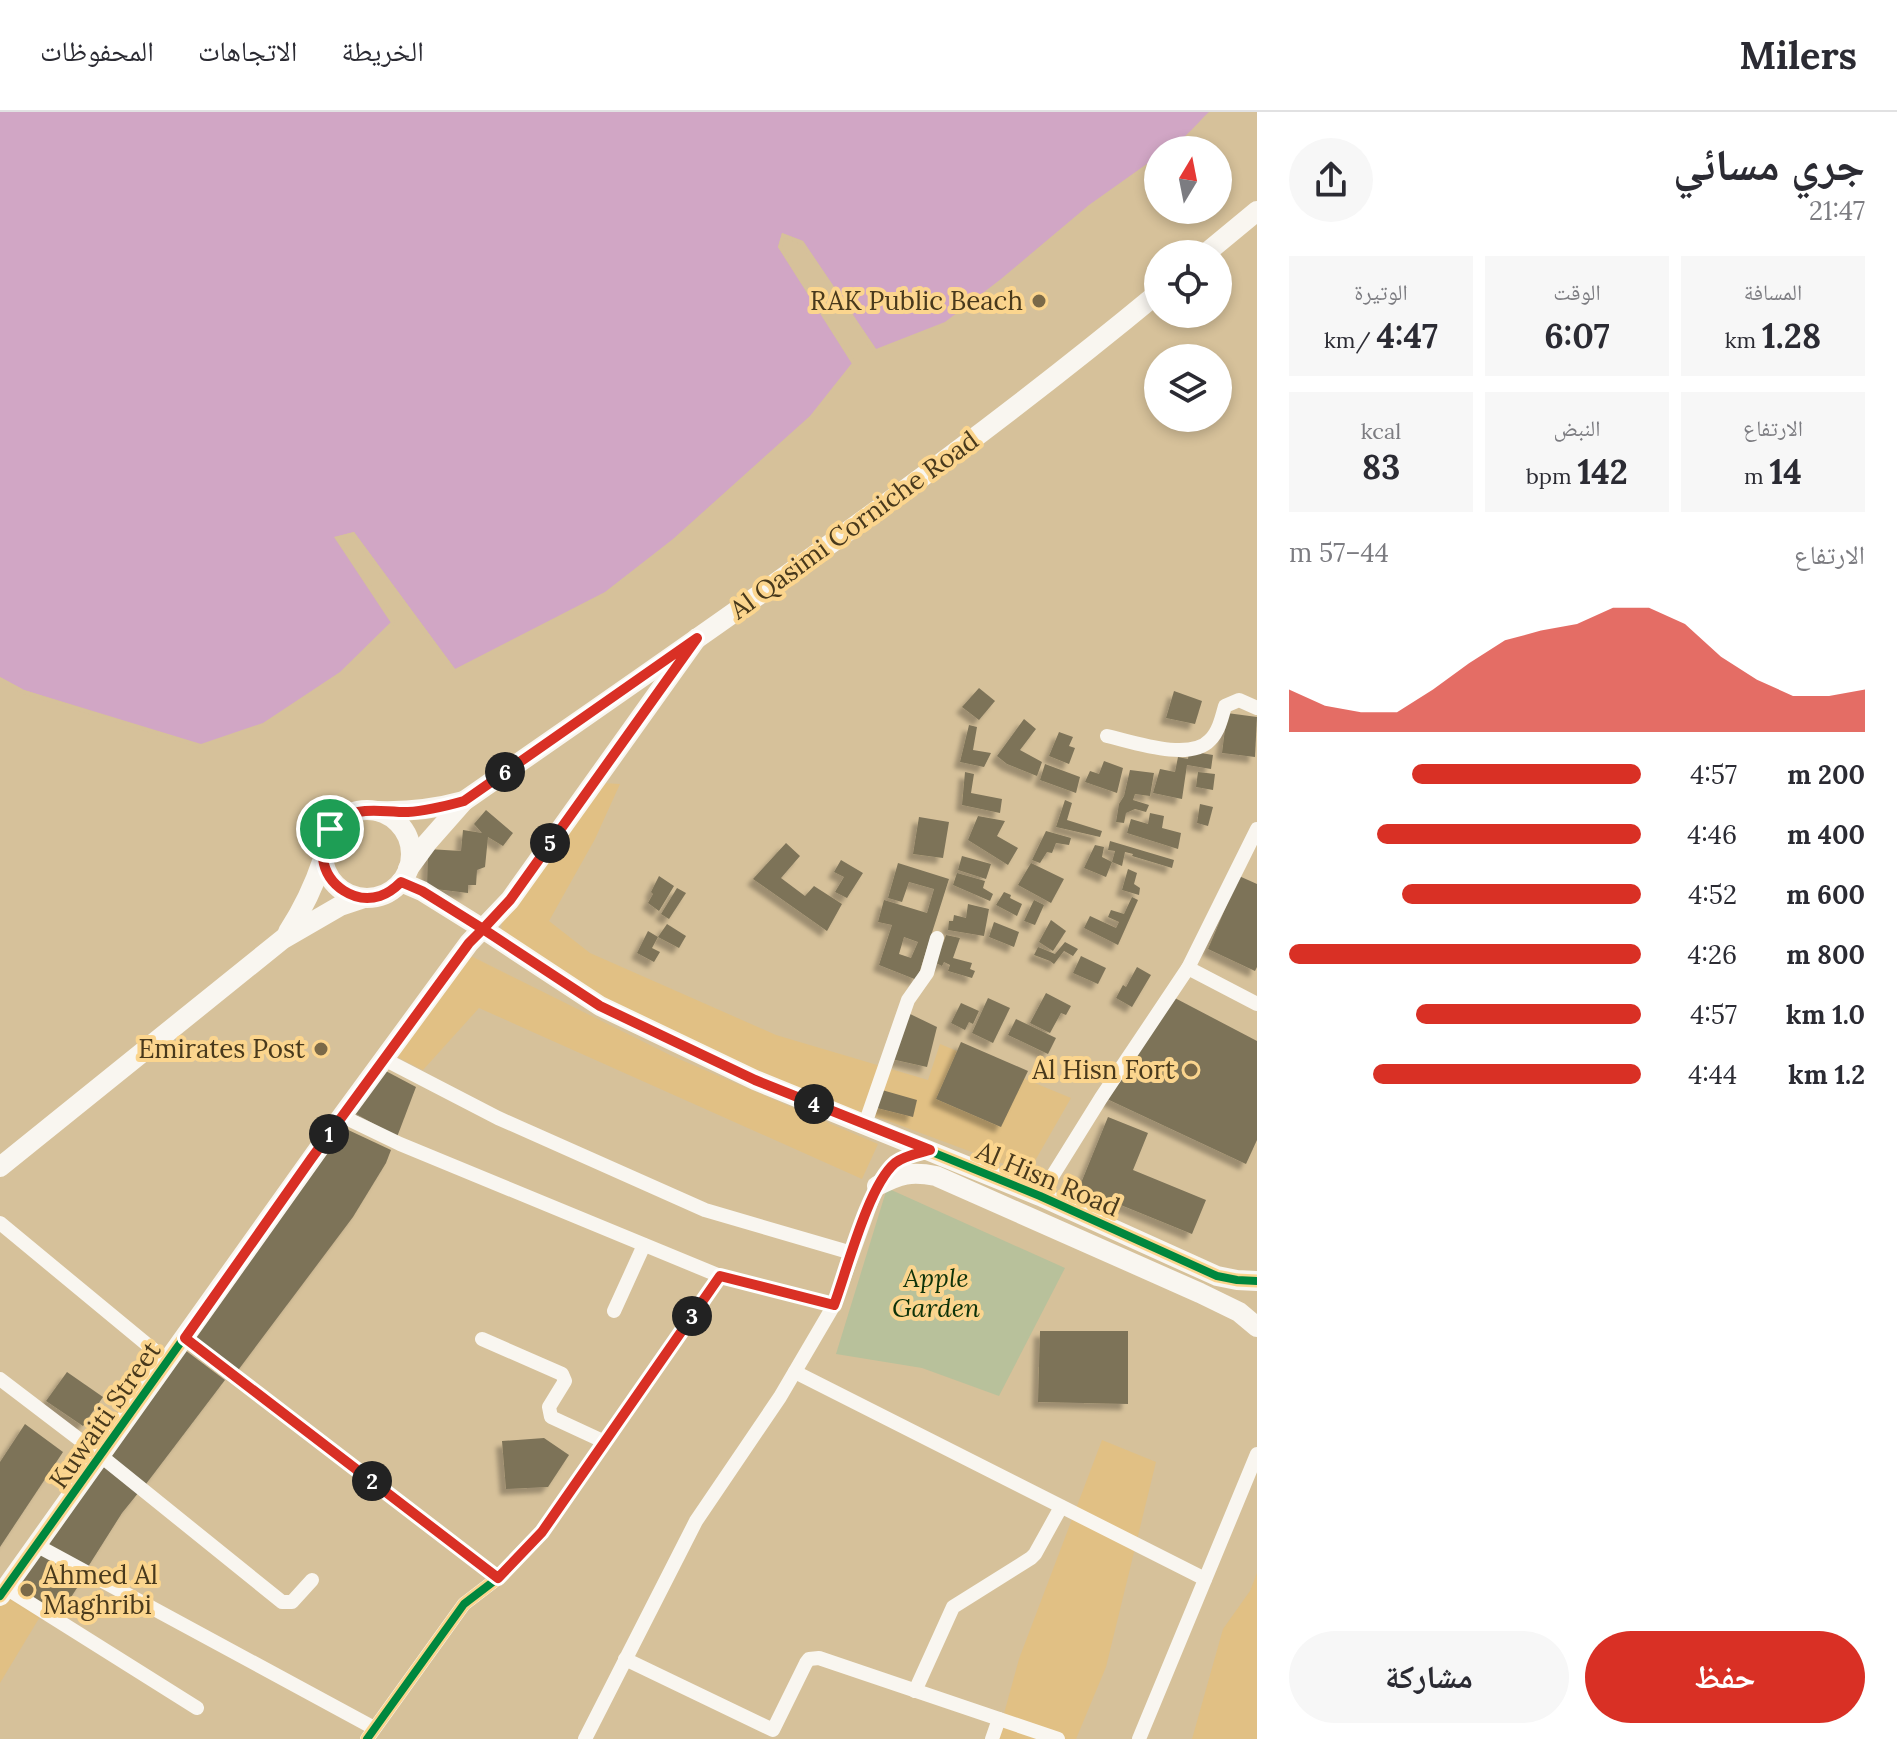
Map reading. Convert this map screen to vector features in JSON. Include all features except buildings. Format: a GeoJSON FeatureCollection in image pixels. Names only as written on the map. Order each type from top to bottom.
{"type":"FeatureCollection","features":[{"type":"Feature","properties":{"kind":"street"},"geometry":{"type":"LineString","coordinates":[[1222,240],[1257,211]]}},
{"type":"Feature","properties":{"kind":"street","name":"Al Qasimi Corniche Road"},"geometry":{"type":"LineString","coordinates":[[405,876],[427,843],[464,801],[939,466],[1144,305]]}},
{"type":"Feature","properties":{"kind":"street","name":"Kuwaiti Street"},"geometry":{"type":"LineString","coordinates":[[3,1592],[342,1116],[469,943],[510,900],[697,638]]}},
{"type":"Feature","properties":{"kind":"street"},"geometry":{"type":"LineString","coordinates":[[1107,736],[1177,751],[1202,748],[1213,738],[1225,706],[1239,700],[1257,708]]}},
{"type":"Feature","properties":{"kind":"street","name":"Al Qasimi Corniche Road"},"geometry":{"type":"LineString","coordinates":[[373,811],[410,812],[464,801]]}},
{"type":"Feature","properties":{"kind":"street"},"geometry":{"type":"LineString","coordinates":[[0,1167],[283,939],[340,906],[391,891],[405,876],[411,854],[408,839],[400,825],[388,815],[357,811],[342,818],[330,829],[313,889],[283,939]]}},
{"type":"Feature","properties":{"kind":"street"},"geometry":{"type":"LineString","coordinates":[[1040,1196],[1188,968],[1257,829]]}},
{"type":"Feature","properties":{"kind":"street"},"geometry":{"type":"LineString","coordinates":[[323,859],[330,878],[344,892],[364,898]]}},
{"type":"Feature","properties":{"kind":"street","name":"Al Hisn Road"},"geometry":{"type":"LineString","coordinates":[[405,876],[422,891],[600,1006],[755,1080],[1040,1196],[1217,1276],[1257,1281]]}},
{"type":"Feature","properties":{"kind":"street"},"geometry":{"type":"LineString","coordinates":[[865,1124],[908,1000],[927,973],[937,938]]}},
{"type":"Feature","properties":{"kind":"street"},"geometry":{"type":"LineString","coordinates":[[1188,968],[1257,1004]]}},
{"type":"Feature","properties":{"kind":"street"},"geometry":{"type":"LineString","coordinates":[[384,1059],[498,1118],[705,1210],[852,1253]]}},
{"type":"Feature","properties":{"kind":"street"},"geometry":{"type":"LineString","coordinates":[[342,1116],[400,1144],[720,1276],[834,1305]]}},
{"type":"Feature","properties":{"kind":"street"},"geometry":{"type":"LineString","coordinates":[[585,1739],[696,1521],[795,1372],[834,1305],[877,1186],[896,1163],[930,1150]]}},
{"type":"Feature","properties":{"kind":"street","name":"Al Hisn Road"},"geometry":{"type":"LineString","coordinates":[[877,1186],[898,1175],[918,1172],[936,1176],[1200,1293],[1239,1312],[1257,1327]]}},
{"type":"Feature","properties":{"kind":"street"},"geometry":{"type":"LineString","coordinates":[[0,1223],[167,1361]]}},
{"type":"Feature","properties":{"kind":"street"},"geometry":{"type":"LineString","coordinates":[[614,1311],[644,1245]]}},
{"type":"Feature","properties":{"kind":"street"},"geometry":{"type":"LineString","coordinates":[[36,1545],[371,1733],[464,1604],[498,1578],[542,1532],[720,1276]]}},
{"type":"Feature","properties":{"kind":"street"},"geometry":{"type":"LineString","coordinates":[[185,1338],[498,1578]]}},
{"type":"Feature","properties":{"kind":"street"},"geometry":{"type":"LineString","coordinates":[[482,1339],[562,1374],[565,1381],[549,1407],[551,1417],[605,1442]]}},
{"type":"Feature","properties":{"kind":"street"},"geometry":{"type":"LineString","coordinates":[[795,1372],[1205,1579]]}},
{"type":"Feature","properties":{"kind":"street"},"geometry":{"type":"LineString","coordinates":[[0,1379],[282,1602],[292,1602],[312,1580]]}},
{"type":"Feature","properties":{"kind":"street"},"geometry":{"type":"LineString","coordinates":[[1139,1739],[1257,1454]]}},
{"type":"Feature","properties":{"kind":"street"},"geometry":{"type":"LineString","coordinates":[[915,1691],[953,1607],[1031,1558],[1061,1507]]}},
{"type":"Feature","properties":{"kind":"street"},"geometry":{"type":"LineString","coordinates":[[3,1592],[197,1708]]}},
{"type":"Feature","properties":{"kind":"street"},"geometry":{"type":"LineString","coordinates":[[625,1659],[775,1734],[809,1659],[819,1658],[1058,1739]]}},
{"type":"Feature","properties":{"kind":"street"},"geometry":{"type":"LineString","coordinates":[[992,1739],[999,1719]]}},
{"type":"Feature","properties":{"kind":"shaded area"},"geometry":{"type":"Polygon","coordinates":[[[0,112],[1209,112],[1185,136],[1144,136],[1144,166],[1089,205],[945,322],[876,349],[803,241],[782,233],[778,247],[852,363],[810,416],[673,539],[605,592],[455,669],[354,532],[335,537],[391,622],[340,672],[263,723],[201,744],[24,690],[0,677],[0,112]]]}},
{"type":"Feature","properties":{"kind":"shaded area"},"geometry":{"type":"Polygon","coordinates":[[[602,783],[620,784],[595,839],[549,921],[590,953],[776,1035],[928,1080],[940,1044],[1071,1098],[1028,1173],[883,1119],[797,1095],[626,1012],[502,933],[501,918],[602,783]]]}},
{"type":"Feature","properties":{"kind":"shaded area"},"geometry":{"type":"Polygon","coordinates":[[[465,953],[672,1056],[878,1144],[862,1179],[479,1008],[423,1070],[393,1055],[465,953]]]}},
{"type":"Feature","properties":{"kind":"shaded area"},"geometry":{"type":"Polygon","coordinates":[[[1102,1440],[1156,1462],[1106,1667],[1076,1739],[997,1739],[1019,1659],[1102,1440]]]}},
{"type":"Feature","properties":{"kind":"shaded area"},"geometry":{"type":"Polygon","coordinates":[[[1257,1573],[1257,1739],[1192,1739],[1223,1629],[1250,1591],[1257,1573]]]}},
{"type":"Feature","properties":{"kind":"shaded area"},"geometry":{"type":"Polygon","coordinates":[[[5,1592],[41,1615],[0,1683],[0,1599],[5,1592]]]}},
{"type":"Feature","properties":{"kind":"green space","name":"Apple Garden"},"geometry":{"type":"Polygon","coordinates":[[[887,1188],[1065,1268],[999,1396],[922,1368],[836,1354],[887,1188]]]}},
{"type":"Feature","properties":{"kind":"pier"},"geometry":{"type":"Polygon","coordinates":[[[782,233],[803,241],[878,352],[872,351],[800,244],[785,238],[782,246],[855,361],[854,367],[778,247],[782,233]]]}},
{"type":"Feature","properties":{"kind":"pier"},"geometry":{"type":"Polygon","coordinates":[[[354,532],[457,673],[452,672],[352,536],[340,539],[395,620],[393,626],[334,537],[354,532]]]}},
{"type":"Feature","properties":{"kind":"pier"},"geometry":{"type":"Polygon","coordinates":[[[0,677],[24,690],[205,747],[23,694],[0,682],[0,677]]]}},
{"type":"Feature","properties":{"kind":"cycle path"},"geometry":{"type":"LineString","coordinates":[[0,1596],[342,1116],[469,943],[510,900],[697,638]]}},
{"type":"Feature","properties":{"kind":"cycle path"},"geometry":{"type":"LineString","coordinates":[[401,882],[422,891],[483,929],[600,1006],[755,1080],[1040,1196],[1217,1276],[1257,1281]]}},
{"type":"Feature","properties":{"kind":"cycle path"},"geometry":{"type":"LineString","coordinates":[[367,1739],[464,1604],[498,1578],[542,1532],[720,1276],[834,1305]]}},
{"type":"Feature","properties":{"kind":"place","name":"RAK Public Beach"},"geometry":{"type":"Point","coordinates":[1039,301]}},
{"type":"Feature","properties":{"kind":"place","name":"Emirates Post"},"geometry":{"type":"Point","coordinates":[321,1049]}},
{"type":"Feature","properties":{"kind":"place","name":"Al Hisn Fort"},"geometry":{"type":"Point","coordinates":[1191,1070]}},
{"type":"Feature","properties":{"kind":"place","name":"Ahmed Al Maghribi"},"geometry":{"type":"Point","coordinates":[27,1590]}},
{"type":"Feature","properties":{"kind":"route"},"geometry":{"type":"LineString","coordinates":[[330,829],[324,844],[323,859],[330,878],[344,892],[364,898],[378,897],[401,882],[422,891],[483,929],[469,943],[311,1159],[185,1338],[498,1578],[542,1532],[720,1276],[834,1305],[877,1186],[896,1163],[930,1150],[755,1080],[600,1006],[483,929],[510,900],[697,638],[464,801],[410,812],[357,811],[342,818],[330,829]]}}]}
